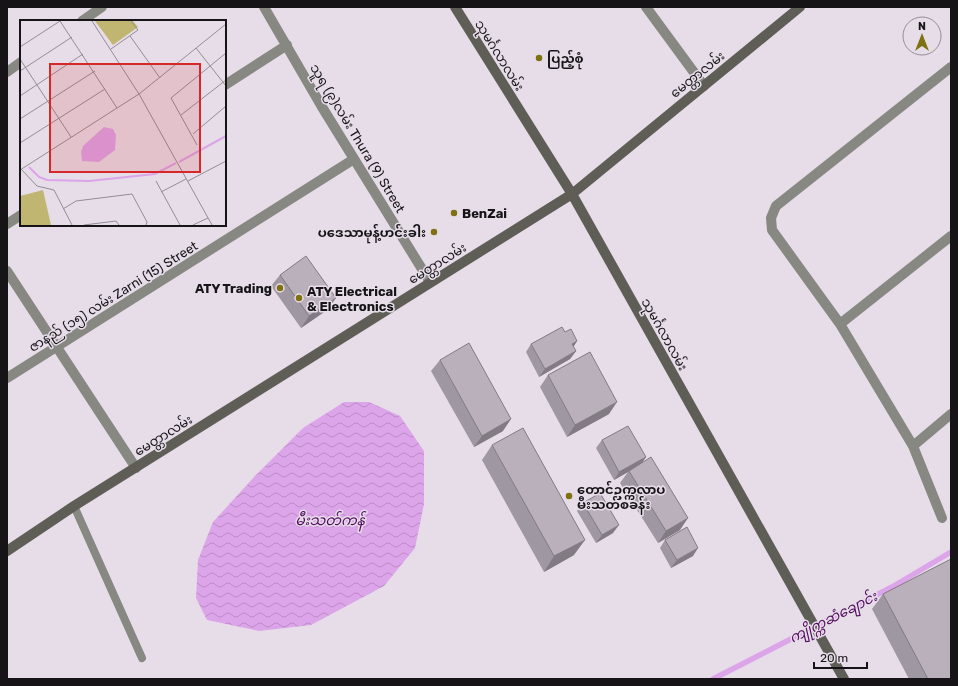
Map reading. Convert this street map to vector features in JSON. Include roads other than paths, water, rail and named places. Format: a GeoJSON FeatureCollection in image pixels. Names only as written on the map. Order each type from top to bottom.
{"type":"FeatureCollection","features":[{"type":"Feature","properties":{"kind":"main road","name":"သုမင်္ဂလာလမ်း"},"geometry":{"type":"LineString","coordinates":[[455,7],[572,194],[844,679]]}},
{"type":"Feature","properties":{"kind":"main road","name":"မေတ္တာလမ်း"},"geometry":{"type":"LineString","coordinates":[[7,551],[74,506],[572,194],[800,7]]}},
{"type":"Feature","properties":{"kind":"street"},"geometry":{"type":"LineString","coordinates":[[83,20],[102,7]]}},
{"type":"Feature","properties":{"kind":"street","name":"သူရ (၉)လမ်း Thura (9) Street"},"geometry":{"type":"LineString","coordinates":[[264,7],[354,159],[430,282]]}},
{"type":"Feature","properties":{"kind":"street"},"geometry":{"type":"LineString","coordinates":[[646,7],[704,86]]}},
{"type":"Feature","properties":{"kind":"street"},"geometry":{"type":"LineString","coordinates":[[226,83],[287,45]]}},
{"type":"Feature","properties":{"kind":"street"},"geometry":{"type":"LineString","coordinates":[[7,72],[20,63]]}},
{"type":"Feature","properties":{"kind":"street"},"geometry":{"type":"LineString","coordinates":[[942,518],[913,446],[840,324],[772,230],[771,218],[776,206],[951,67]]}},
{"type":"Feature","properties":{"kind":"street","name":"ဇာနည် (၁၅) လမ်း Zarni (15) Street"},"geometry":{"type":"LineString","coordinates":[[7,378],[354,159]]}},
{"type":"Feature","properties":{"kind":"street"},"geometry":{"type":"LineString","coordinates":[[7,224],[20,216]]}},
{"type":"Feature","properties":{"kind":"street"},"geometry":{"type":"LineString","coordinates":[[840,324],[951,236]]}},
{"type":"Feature","properties":{"kind":"street"},"geometry":{"type":"LineString","coordinates":[[7,270],[136,468]]}},
{"type":"Feature","properties":{"kind":"street"},"geometry":{"type":"LineString","coordinates":[[913,446],[951,414]]}},
{"type":"Feature","properties":{"kind":"lane"},"geometry":{"type":"LineString","coordinates":[[74,506],[142,658]]}},
{"type":"Feature","properties":{"kind":"water","name":"မီးသတ်ကန်"},"geometry":{"type":"Polygon","coordinates":[[[344,402],[369,402],[400,416],[424,451],[424,504],[415,548],[384,586],[311,625],[259,631],[207,620],[196,598],[198,560],[213,522],[255,476],[303,428],[344,402]]]}},
{"type":"Feature","properties":{"kind":"waterway","name":"ကျိုက္ကဆံချောင်း"},"geometry":{"type":"LineString","coordinates":[[713,679],[892,587],[951,552]]}},
{"type":"Feature","properties":{"kind":"place","name":"ပြည့်စုံ"},"geometry":{"type":"Point","coordinates":[539,58]}},
{"type":"Feature","properties":{"kind":"place","name":"BenZai"},"geometry":{"type":"Point","coordinates":[454,213]}},
{"type":"Feature","properties":{"kind":"place","name":"ပဒေသာမုန့်ဟင်းခါး"},"geometry":{"type":"Point","coordinates":[434,232]}},
{"type":"Feature","properties":{"kind":"place","name":"ATY Trading"},"geometry":{"type":"Point","coordinates":[280,288]}},
{"type":"Feature","properties":{"kind":"place","name":"ATY Electrical & Electronics"},"geometry":{"type":"Point","coordinates":[299,298]}},
{"type":"Feature","properties":{"kind":"place","name":"တောင်ဥက္ကလာပ မီးသတ်စခန်း"},"geometry":{"type":"Point","coordinates":[569,496]}}]}
